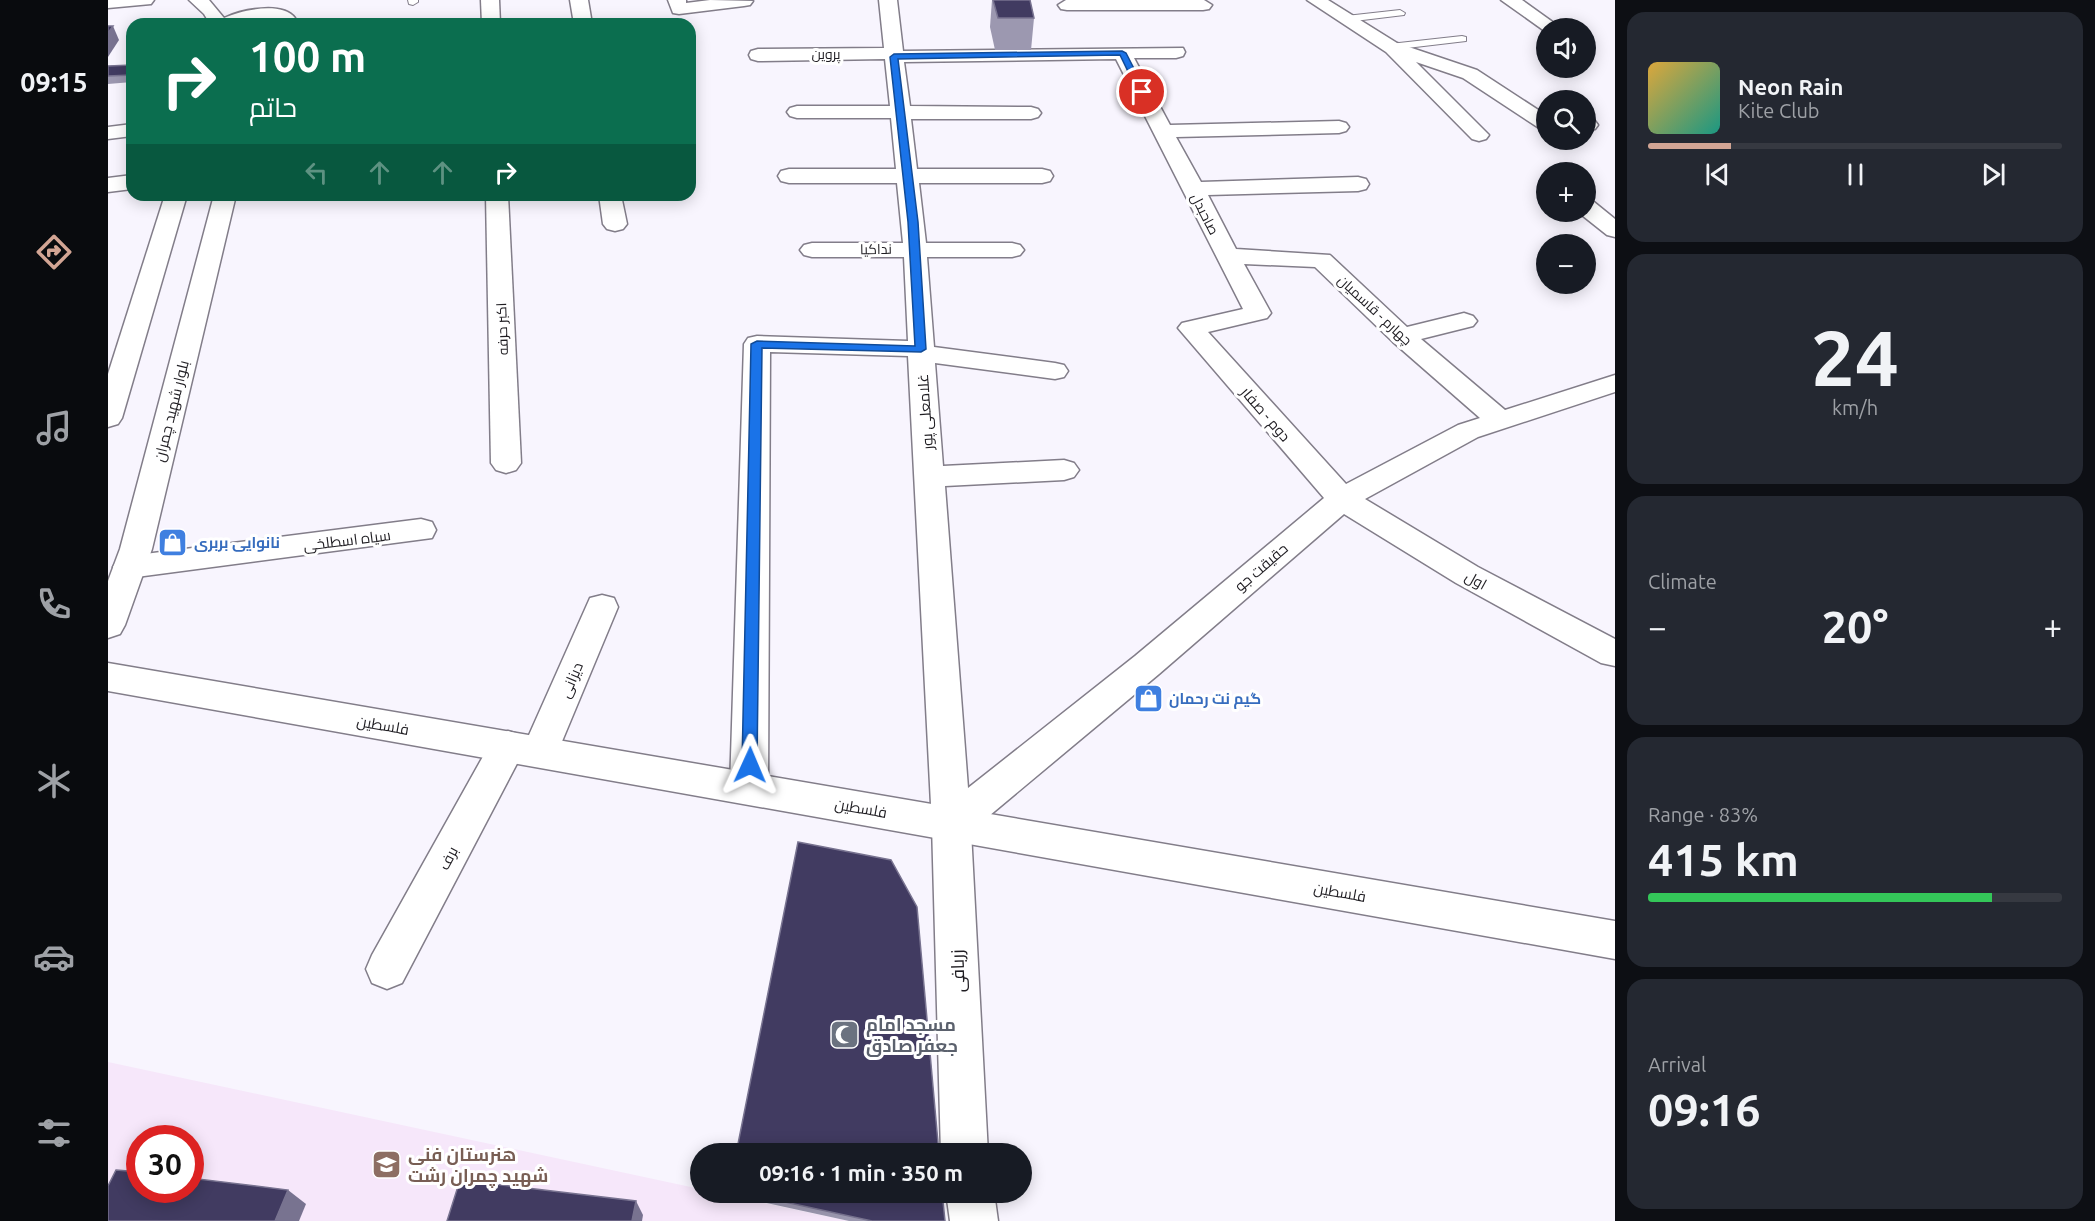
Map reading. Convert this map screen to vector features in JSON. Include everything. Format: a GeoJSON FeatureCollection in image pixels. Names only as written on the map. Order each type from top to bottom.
{"type":"FeatureCollection","features":[{"type":"Feature","properties":{"kind":"street"},"geometry":{"type":"LineString","coordinates":[[108,3],[145,0]]}},
{"type":"Feature","properties":{"kind":"street"},"geometry":{"type":"LineString","coordinates":[[182,1],[192,0]]}},
{"type":"Feature","properties":{"kind":"street"},"geometry":{"type":"LineString","coordinates":[[198,0],[215,18]]}},
{"type":"Feature","properties":{"kind":"street"},"geometry":{"type":"LineString","coordinates":[[286,18],[295,0]]}},
{"type":"Feature","properties":{"kind":"street"},"geometry":{"type":"LineString","coordinates":[[490,0],[491,18]]}},
{"type":"Feature","properties":{"kind":"street"},"geometry":{"type":"LineString","coordinates":[[579,0],[582,18]]}},
{"type":"Feature","properties":{"kind":"street"},"geometry":{"type":"LineString","coordinates":[[677,0],[679,9],[744,2]]}},
{"type":"Feature","properties":{"kind":"street","name":"غلامعلی پور"},"geometry":{"type":"LineString","coordinates":[[888,0],[915,249],[951,824]]}},
{"type":"Feature","properties":{"kind":"street"},"geometry":{"type":"LineString","coordinates":[[1316,0],[1390,46],[1470,74],[1536,117]]}},
{"type":"Feature","properties":{"kind":"street"},"geometry":{"type":"LineString","coordinates":[[1510,0],[1537,18]]}},
{"type":"Feature","properties":{"kind":"street"},"geometry":{"type":"LineString","coordinates":[[1075,25],[1066,3],[1203,6]]}},
{"type":"Feature","properties":{"kind":"street"},"geometry":{"type":"LineString","coordinates":[[237,18],[259,13],[276,14],[281,18]]}},
{"type":"Feature","properties":{"kind":"street"},"geometry":{"type":"LineString","coordinates":[[1390,46],[1479,135]]}},
{"type":"Feature","properties":{"kind":"street"},"geometry":{"type":"LineString","coordinates":[[894,55],[1176,52]]}},
{"type":"Feature","properties":{"kind":"street","name":"صاحبدل"},"geometry":{"type":"LineString","coordinates":[[1122,53],[1258,313],[1191,328]]}},
{"type":"Feature","properties":{"kind":"street","name":"پروین"},"geometry":{"type":"LineString","coordinates":[[758,55],[894,55]]}},
{"type":"Feature","properties":{"kind":"street"},"geometry":{"type":"LineString","coordinates":[[796,112],[1031,113]]}},
{"type":"Feature","properties":{"kind":"street"},"geometry":{"type":"LineString","coordinates":[[1161,130],[1339,127]]}},
{"type":"Feature","properties":{"kind":"street"},"geometry":{"type":"LineString","coordinates":[[108,133],[126,131]]}},
{"type":"Feature","properties":{"kind":"street"},"geometry":{"type":"LineString","coordinates":[[789,176],[1042,176]]}},
{"type":"Feature","properties":{"kind":"street"},"geometry":{"type":"LineString","coordinates":[[108,185],[126,183]]}},
{"type":"Feature","properties":{"kind":"street"},"geometry":{"type":"LineString","coordinates":[[1193,189],[1358,184]]}},
{"type":"Feature","properties":{"kind":"street"},"geometry":{"type":"LineString","coordinates":[[108,418],[174,201]]}},
{"type":"Feature","properties":{"kind":"street","name":"بلوار شهید چمران"},"geometry":{"type":"LineString","coordinates":[[108,625],[136,549],[223,201]]}},
{"type":"Feature","properties":{"kind":"street","name":"اکبر حرفه"},"geometry":{"type":"LineString","coordinates":[[497,201],[506,463]]}},
{"type":"Feature","properties":{"kind":"street"},"geometry":{"type":"LineString","coordinates":[[611,201],[615,224]]}},
{"type":"Feature","properties":{"kind":"street"},"geometry":{"type":"LineString","coordinates":[[1596,215],[1615,230]]}},
{"type":"Feature","properties":{"kind":"street","name":"نداکیا"},"geometry":{"type":"LineString","coordinates":[[812,250],[1012,250]]}},
{"type":"Feature","properties":{"kind":"street","name":"چهارم - قاسمیان"},"geometry":{"type":"LineString","coordinates":[[1227,256],[1322,260],[1402,336],[1501,421]]}},
{"type":"Feature","properties":{"kind":"street"},"geometry":{"type":"LineString","coordinates":[[1402,336],[1464,321]]}},
{"type":"Feature","properties":{"kind":"street","name":"دوم - صفار"},"geometry":{"type":"LineString","coordinates":[[1191,328],[1342,499]]}},
{"type":"Feature","properties":{"kind":"street"},"geometry":{"type":"LineString","coordinates":[[749,788],[757,344],[921,351],[1055,371]]}},
{"type":"Feature","properties":{"kind":"street","name":"حقیقت جو"},"geometry":{"type":"LineString","coordinates":[[951,824],[1147,666],[1342,499],[1468,431],[1612,387]]}},
{"type":"Feature","properties":{"kind":"street"},"geometry":{"type":"LineString","coordinates":[[929,477],[1064,470]]}},
{"type":"Feature","properties":{"kind":"street","name":"اول"},"geometry":{"type":"LineString","coordinates":[[1342,499],[1467,575],[1613,654]]}},
{"type":"Feature","properties":{"kind":"street","name":"سیاه اسطلخی"},"geometry":{"type":"LineString","coordinates":[[129,567],[421,530]]}},
{"type":"Feature","properties":{"kind":"street","name":"دیزانی"},"geometry":{"type":"LineString","coordinates":[[524,749],[602,607]]}},
{"type":"Feature","properties":{"kind":"street","name":"فلسطین"},"geometry":{"type":"LineString","coordinates":[[108,677],[1615,940]]}},
{"type":"Feature","properties":{"kind":"street","name":"برف"},"geometry":{"type":"LineString","coordinates":[[387,969],[524,749]]}},
{"type":"Feature","properties":{"kind":"street","name":"زربافی"},"geometry":{"type":"LineString","coordinates":[[951,824],[965,1143]]}},
{"type":"Feature","properties":{"kind":"street"},"geometry":{"type":"LineString","coordinates":[[972,1203],[974,1221]]}},
{"type":"Feature","properties":{"kind":"lane"},"geometry":{"type":"LineString","coordinates":[[1346,19],[1400,13]]}},
{"type":"Feature","properties":{"kind":"lane"},"geometry":{"type":"LineString","coordinates":[[1390,46],[1462,39]]}},
{"type":"Feature","properties":{"kind":"shaded area","name":"هنرستان فنی شهید چمران رشت"},"geometry":{"type":"Polygon","coordinates":[[[108,1062],[690,1187],[690,1203],[764,1203],[849,1221],[108,1221],[108,1062]]]}},
{"type":"Feature","properties":{"kind":"building"},"geometry":{"type":"Polygon","coordinates":[[[993,0],[1030,0],[1034,18],[998,18],[993,0]]]}},
{"type":"Feature","properties":{"kind":"building"},"geometry":{"type":"Polygon","coordinates":[[[126,65],[126,75],[108,76],[108,66],[126,65]]]}},
{"type":"Feature","properties":{"kind":"building","name":"مسجد امام جعفر صادق"},"geometry":{"type":"Polygon","coordinates":[[[798,842],[891,860],[917,907],[938,1143],[738,1143],[798,842]]]}},
{"type":"Feature","properties":{"kind":"building"},"geometry":{"type":"Polygon","coordinates":[[[116,1170],[126,1171],[126,1203],[204,1203],[204,1180],[288,1190],[275,1221],[108,1221],[108,1186],[116,1170]]]}},
{"type":"Feature","properties":{"kind":"building"},"geometry":{"type":"Polygon","coordinates":[[[460,1180],[636,1201],[632,1221],[447,1221],[460,1180]]]}},
{"type":"Feature","properties":{"kind":"building"},"geometry":{"type":"Polygon","coordinates":[[[789,1203],[943,1203],[945,1221],[872,1221],[789,1203]]]}},
{"type":"Feature","properties":{"kind":"place","name":"نانوایی بربری"},"geometry":{"type":"Point","coordinates":[173,542]}},
{"type":"Feature","properties":{"kind":"place","name":"گیم نت رحمان"},"geometry":{"type":"Point","coordinates":[1148,698]}},
{"type":"Feature","properties":{"kind":"place","name":"مسجد امام جعفر صادق"},"geometry":{"type":"Point","coordinates":[845,1034]}},
{"type":"Feature","properties":{"kind":"place","name":"هنرستان فنی شهید چمران رشت"},"geometry":{"type":"Point","coordinates":[387,1164]}},
{"type":"Feature","properties":{"kind":"route"},"geometry":{"type":"LineString","coordinates":[[750,765],[757,344],[921,349],[913,222],[894,57],[1122,53],[1142,92]]}}]}
